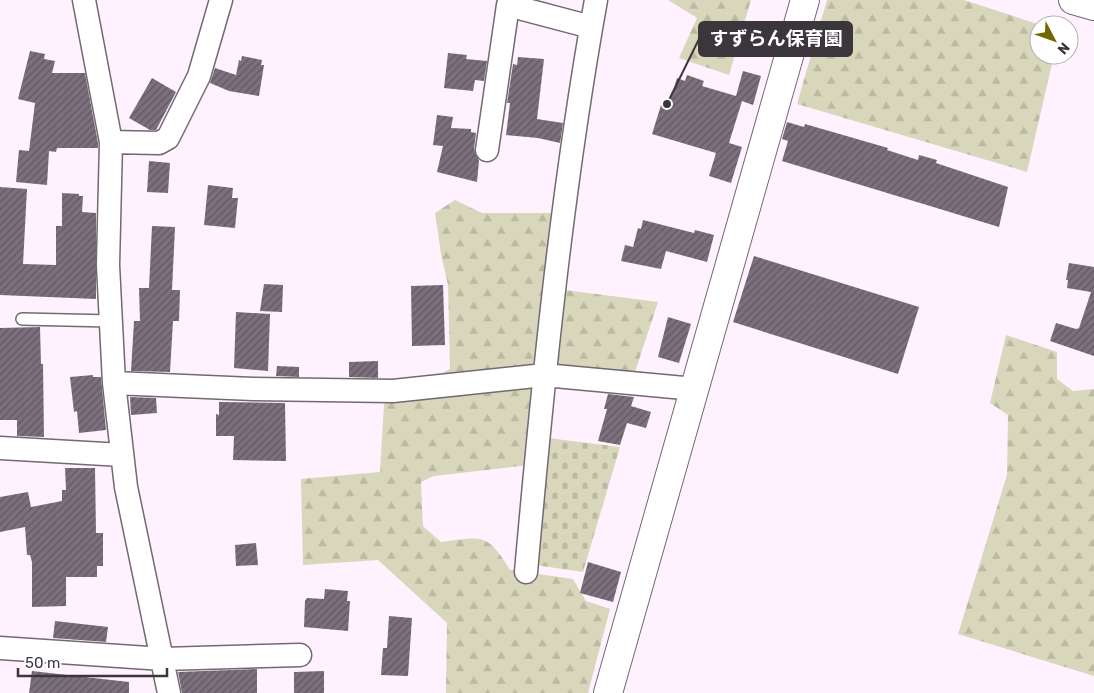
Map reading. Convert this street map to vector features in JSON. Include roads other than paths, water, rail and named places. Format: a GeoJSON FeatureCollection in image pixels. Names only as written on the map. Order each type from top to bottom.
{"type":"FeatureCollection","features":[{"type":"Feature","properties":{"kind":"street"},"geometry":{"type":"LineString","coordinates":[[84,0],[112,142],[108,265],[114,383],[122,455],[126,486],[169,693]]}},
{"type":"Feature","properties":{"kind":"street"},"geometry":{"type":"LineString","coordinates":[[112,142],[160,144],[168,138],[198,76],[221,0]]}},
{"type":"Feature","properties":{"kind":"street"},"geometry":{"type":"LineString","coordinates":[[526,572],[544,375],[559,242],[596,0]]}},
{"type":"Feature","properties":{"kind":"street"},"geometry":{"type":"LineString","coordinates":[[608,693],[805,0]]}},
{"type":"Feature","properties":{"kind":"street"},"geometry":{"type":"LineString","coordinates":[[1073,0],[1094,6]]}},
{"type":"Feature","properties":{"kind":"street"},"geometry":{"type":"LineString","coordinates":[[487,150],[508,5],[591,27]]}},
{"type":"Feature","properties":{"kind":"street"},"geometry":{"type":"LineString","coordinates":[[114,383],[253,389],[393,391],[544,375],[695,389]]}},
{"type":"Feature","properties":{"kind":"street"},"geometry":{"type":"LineString","coordinates":[[0,448],[122,455]]}},
{"type":"Feature","properties":{"kind":"street"},"geometry":{"type":"LineString","coordinates":[[0,648],[163,659],[300,655]]}},
{"type":"Feature","properties":{"kind":"lane"},"geometry":{"type":"LineString","coordinates":[[22,319],[111,321]]}},
{"type":"Feature","properties":{"kind":"place","name":"すずらん保育園"},"geometry":{"type":"Point","coordinates":[667,104]}}]}
